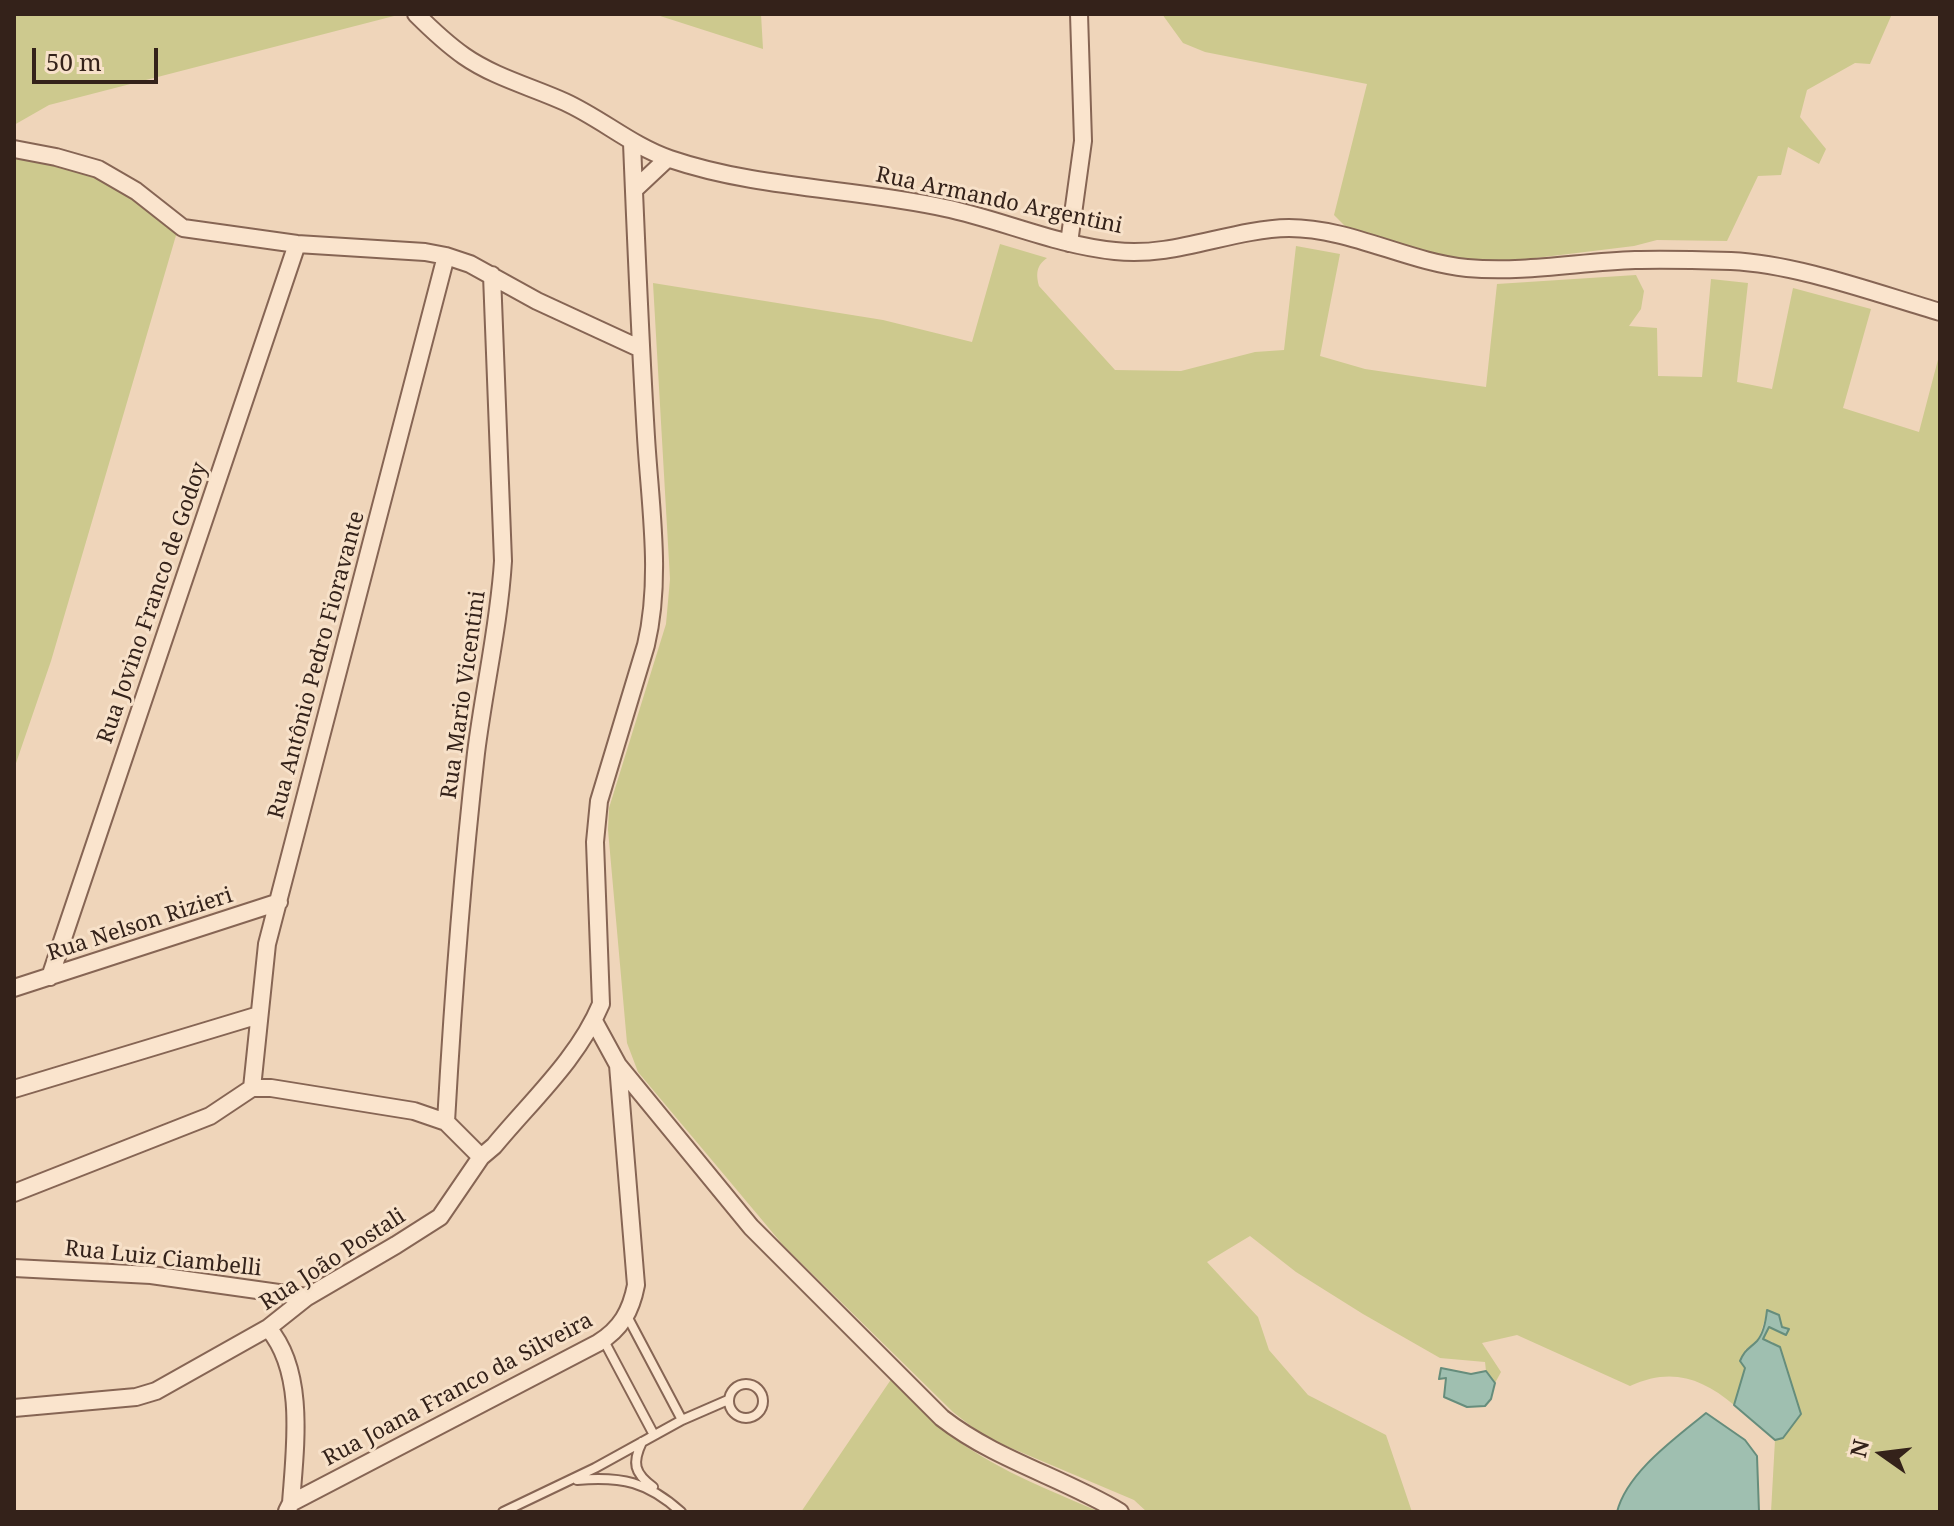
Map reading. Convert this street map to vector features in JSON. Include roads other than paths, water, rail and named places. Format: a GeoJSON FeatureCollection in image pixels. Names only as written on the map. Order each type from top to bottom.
{"type":"FeatureCollection","features":[{"type":"Feature","properties":{"kind":"street","name":"Rua Armando Argentini"},"geometry":{"type":"LineString","coordinates":[[416,14],[462,55],[590,114],[632,143],[667,159],[708,170],[950,209],[1069,243],[1143,252],[1176,249],[1260,230],[1288,228],[1337,235],[1455,267],[1493,270],[1633,260],[1735,261],[1796,272],[1940,312]]}},
{"type":"Feature","properties":{"kind":"street"},"geometry":{"type":"LineString","coordinates":[[1069,243],[1083,141],[1079,14]]}},
{"type":"Feature","properties":{"kind":"street"},"geometry":{"type":"LineString","coordinates":[[594,1021],[601,1004],[595,842],[599,801],[652,619],[655,580],[632,143]]}},
{"type":"Feature","properties":{"kind":"street"},"geometry":{"type":"LineString","coordinates":[[14,149],[98,169],[136,191],[183,228],[297,244],[446,256],[492,275],[537,301],[641,349]]}},
{"type":"Feature","properties":{"kind":"street"},"geometry":{"type":"LineString","coordinates":[[634,190],[667,159]]}},
{"type":"Feature","properties":{"kind":"street","name":"Rua Jovino Franco de Godoy"},"geometry":{"type":"LineString","coordinates":[[50,977],[297,244]]}},
{"type":"Feature","properties":{"kind":"street","name":"Rua Antônio Pedro Fioravante"},"geometry":{"type":"LineString","coordinates":[[252,1088],[267,944],[446,256]]}},
{"type":"Feature","properties":{"kind":"street","name":"Rua Mario Vicentini"},"geometry":{"type":"LineString","coordinates":[[446,1122],[468,821],[500,608],[503,561],[492,275]]}},
{"type":"Feature","properties":{"kind":"street","name":"Rua Nelson Rizieri"},"geometry":{"type":"LineString","coordinates":[[14,988],[279,902]]}},
{"type":"Feature","properties":{"kind":"street"},"geometry":{"type":"LineString","coordinates":[[14,1089],[259,1015]]}},
{"type":"Feature","properties":{"kind":"street","name":"Rua Joana Franco da Silveira"},"geometry":{"type":"LineString","coordinates":[[289,1507],[612,1334],[632,1306],[636,1285],[635,1264],[618,1065],[594,1021]]}},
{"type":"Feature","properties":{"kind":"street","name":"Rua João Postali"},"geometry":{"type":"LineString","coordinates":[[14,1408],[136,1397],[156,1391],[268,1328],[307,1297],[440,1217],[481,1157],[565,1063],[594,1021]]}},
{"type":"Feature","properties":{"kind":"street"},"geometry":{"type":"LineString","coordinates":[[618,1065],[772,1250],[942,1418],[993,1452],[1120,1512]]}},
{"type":"Feature","properties":{"kind":"street"},"geometry":{"type":"LineString","coordinates":[[14,1193],[210,1116],[252,1088],[271,1088],[414,1111],[446,1122],[481,1157]]}},
{"type":"Feature","properties":{"kind":"street","name":"Rua Luiz Ciambelli"},"geometry":{"type":"LineString","coordinates":[[14,1268],[151,1275],[307,1297]]}},
{"type":"Feature","properties":{"kind":"street"},"geometry":{"type":"LineString","coordinates":[[268,1328],[280,1342],[291,1370],[295,1446],[289,1507]]}},
{"type":"Feature","properties":{"kind":"lane"},"geometry":{"type":"LineString","coordinates":[[626,1315],[682,1420]]}},
{"type":"Feature","properties":{"kind":"lane"},"geometry":{"type":"LineString","coordinates":[[603,1339],[654,1435]]}},
{"type":"Feature","properties":{"kind":"lane"},"geometry":{"type":"LineString","coordinates":[[503,1512],[682,1420],[728,1400],[734,1388],[747,1384],[759,1390],[763,1403],[757,1415],[744,1418],[732,1413],[728,1400]]}},
{"type":"Feature","properties":{"kind":"lane"},"geometry":{"type":"LineString","coordinates":[[642,1442],[636,1455],[641,1478],[681,1512]]}},
{"type":"Feature","properties":{"kind":"lane"},"geometry":{"type":"LineString","coordinates":[[568,1480],[618,1480],[660,1493]]}}]}
